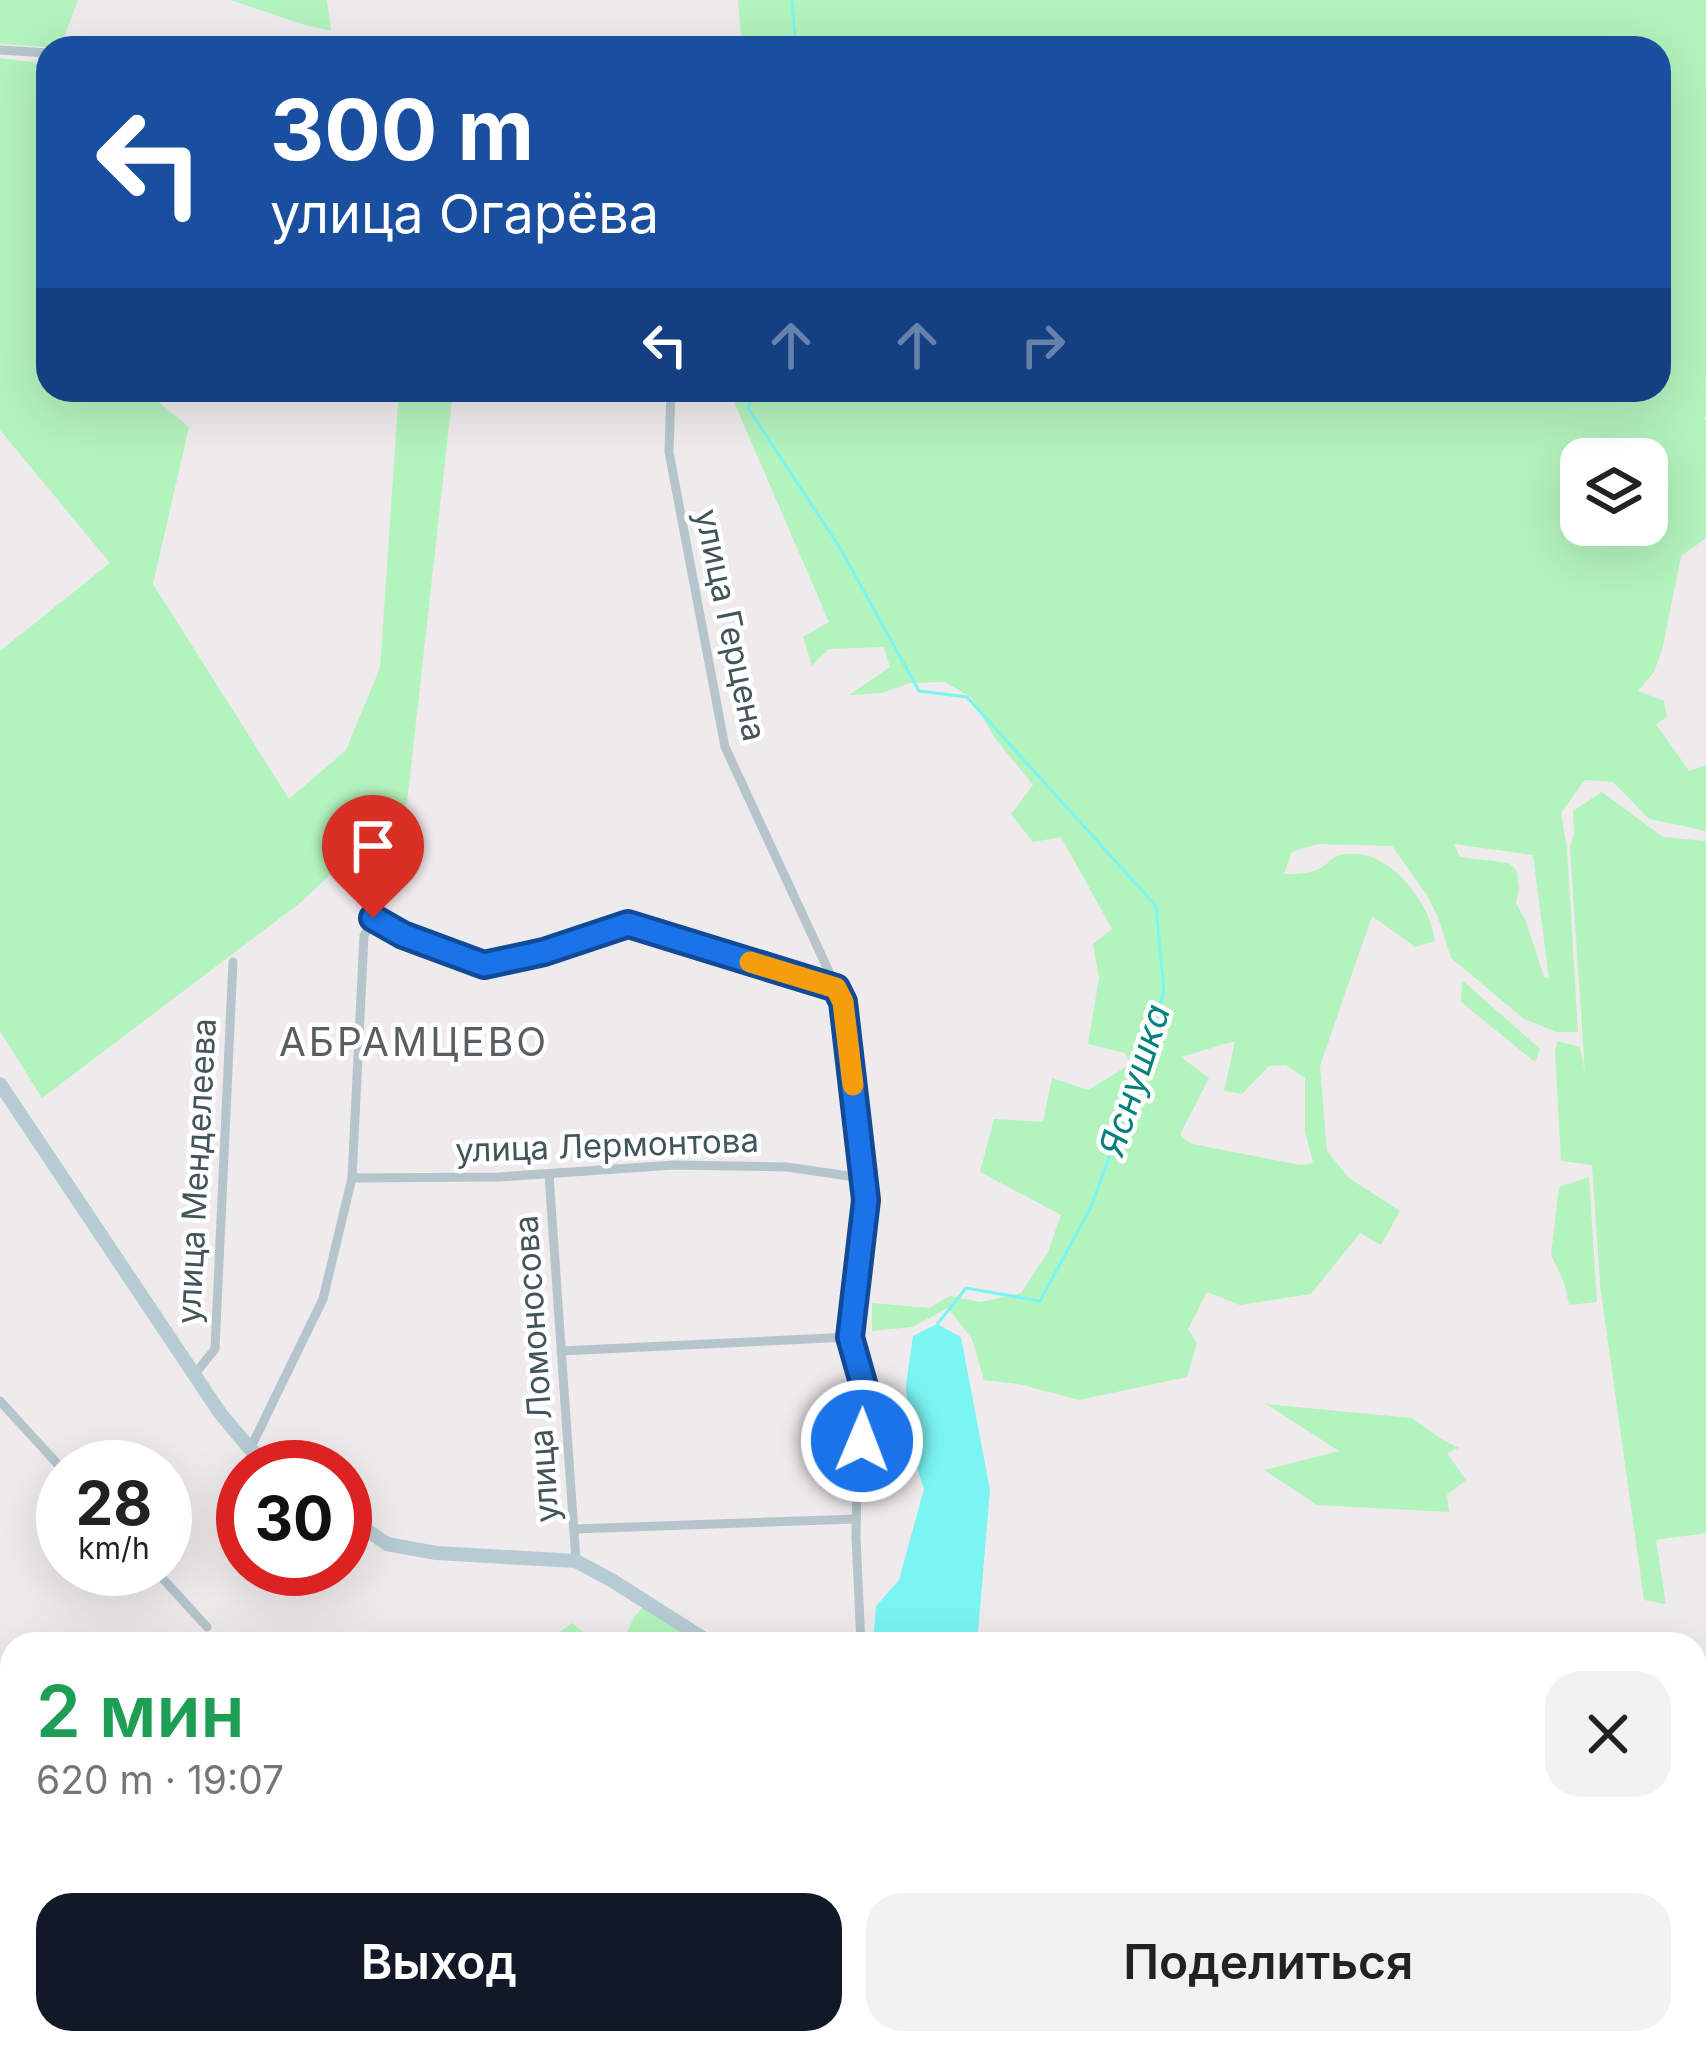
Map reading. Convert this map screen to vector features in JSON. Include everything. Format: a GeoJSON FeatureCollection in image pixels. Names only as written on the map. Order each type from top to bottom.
{"type":"FeatureCollection","features":[{"type":"Feature","properties":{"kind":"street"},"geometry":{"type":"LineString","coordinates":[[0,50],[36,52]]}},
{"type":"Feature","properties":{"kind":"street","name":"улица Герцена"},"geometry":{"type":"LineString","coordinates":[[671,402],[669,452],[724,747],[843,1002],[866,1200],[850,1337],[867,1397],[856,1519],[861,1632]]}},
{"type":"Feature","properties":{"kind":"street"},"geometry":{"type":"LineString","coordinates":[[254,1440],[323,1299],[352,1178],[364,936],[373,918],[403,935],[484,965],[544,952],[628,924],[836,988]]}},
{"type":"Feature","properties":{"kind":"street","name":"улица Менделеева"},"geometry":{"type":"LineString","coordinates":[[194,1375],[215,1349],[232,962]]}},
{"type":"Feature","properties":{"kind":"street"},"geometry":{"type":"LineString","coordinates":[[0,1084],[242,1440]]}},
{"type":"Feature","properties":{"kind":"street","name":"улица Лермонтова"},"geometry":{"type":"LineString","coordinates":[[352,1178],[549,1174],[674,1165],[787,1167],[862,1178]]}},
{"type":"Feature","properties":{"kind":"street","name":"улица Ломоносова"},"geometry":{"type":"LineString","coordinates":[[549,1174],[576,1561]]}},
{"type":"Feature","properties":{"kind":"street"},"geometry":{"type":"LineString","coordinates":[[561,1351],[850,1337]]}},
{"type":"Feature","properties":{"kind":"street"},"geometry":{"type":"LineString","coordinates":[[0,1401],[36,1440]]}},
{"type":"Feature","properties":{"kind":"street"},"geometry":{"type":"LineString","coordinates":[[574,1529],[856,1519]]}},
{"type":"Feature","properties":{"kind":"street"},"geometry":{"type":"LineString","coordinates":[[372,1534],[387,1544],[436,1553],[576,1561],[693,1632]]}},
{"type":"Feature","properties":{"kind":"street"},"geometry":{"type":"LineString","coordinates":[[178,1596],[207,1628]]}},
{"type":"Feature","properties":{"kind":"green space"},"geometry":{"type":"Polygon","coordinates":[[[0,0],[78,0],[64,36],[36,36],[36,46],[0,44],[0,0]]]}},
{"type":"Feature","properties":{"kind":"green space"},"geometry":{"type":"Polygon","coordinates":[[[231,0],[327,0],[331,31],[305,25],[231,0]]]}},
{"type":"Feature","properties":{"kind":"green space"},"geometry":{"type":"Polygon","coordinates":[[[738,0],[1706,0],[1706,538],[1681,556],[1662,650],[1654,672],[1638,691],[1664,701],[1667,717],[1656,724],[1689,771],[1706,765],[1706,831],[1649,819],[1613,782],[1585,780],[1561,813],[1578,1032],[1557,1032],[1524,1019],[1451,958],[1427,895],[1392,846],[1317,844],[1292,852],[1284,874],[1314,871],[1337,856],[1355,854],[1387,865],[1414,892],[1431,925],[1435,941],[1415,947],[1372,916],[1320,1066],[1327,1151],[1349,1178],[1400,1211],[1381,1245],[1360,1233],[1311,1294],[1240,1305],[1207,1292],[1188,1329],[1197,1343],[1187,1377],[1079,1400],[984,1380],[972,1339],[948,1308],[912,1327],[872,1331],[872,1303],[929,1308],[950,1296],[981,1302],[1021,1293],[1048,1252],[1061,1215],[980,1172],[994,1119],[1043,1122],[1052,1078],[1088,1090],[1131,1064],[1125,1053],[1088,1044],[1099,978],[1093,944],[1112,929],[1061,837],[1033,842],[1011,814],[1033,785],[994,737],[972,698],[945,682],[910,683],[882,693],[849,695],[890,667],[884,647],[828,649],[812,666],[803,637],[829,622],[734,402],[1671,402],[1671,36],[741,36],[738,0]],[[1454,844],[1460,857],[1509,863],[1517,871],[1516,903],[1544,977],[1549,979],[1533,855],[1454,844]],[[1235,1041],[1181,1057],[1209,1078],[1180,1135],[1192,1144],[1301,1165],[1313,1163],[1305,1131],[1305,1078],[1286,1065],[1269,1066],[1242,1094],[1224,1091],[1235,1041]]]}},
{"type":"Feature","properties":{"kind":"green space"},"geometry":{"type":"Polygon","coordinates":[[[0,58],[36,62],[36,402],[159,402],[189,427],[153,584],[289,799],[346,750],[380,668],[398,402],[452,402],[407,803],[300,903],[42,1098],[0,1031],[0,651],[110,563],[0,430],[0,58]]]}},
{"type":"Feature","properties":{"kind":"green space"},"geometry":{"type":"Polygon","coordinates":[[[1602,792],[1663,837],[1706,841],[1706,1533],[1656,1540],[1666,1604],[1644,1600],[1600,1285],[1592,1165],[1561,1161],[1558,1041],[1580,1047],[1585,1073],[1570,847],[1573,811],[1602,792]]]}},
{"type":"Feature","properties":{"kind":"green space"},"geometry":{"type":"Polygon","coordinates":[[[1462,980],[1540,1049],[1535,1062],[1461,1002],[1462,980]]]}},
{"type":"Feature","properties":{"kind":"green space"},"geometry":{"type":"Polygon","coordinates":[[[1589,1177],[1597,1302],[1569,1305],[1551,1254],[1559,1187],[1589,1177]]]}},
{"type":"Feature","properties":{"kind":"green space"},"geometry":{"type":"Polygon","coordinates":[[[1266,1404],[1412,1418],[1459,1448],[1447,1453],[1466,1480],[1447,1495],[1449,1512],[1317,1505],[1264,1470],[1339,1451],[1266,1404]]]}},
{"type":"Feature","properties":{"kind":"green space"},"geometry":{"type":"Polygon","coordinates":[[[643,1607],[680,1632],[627,1632],[643,1607]]]}},
{"type":"Feature","properties":{"kind":"green space"},"geometry":{"type":"Polygon","coordinates":[[[572,1623],[583,1632],[560,1632],[572,1623]]]}},
{"type":"Feature","properties":{"kind":"water"},"geometry":{"type":"Polygon","coordinates":[[[937,1324],[961,1337],[990,1490],[978,1632],[874,1632],[876,1606],[899,1580],[924,1489],[910,1445],[906,1385],[913,1336],[937,1324]]]}},
{"type":"Feature","properties":{"kind":"waterway","name":"Яснушка"},"geometry":{"type":"LineString","coordinates":[[792,0],[795,36]]}},
{"type":"Feature","properties":{"kind":"waterway","name":"Яснушка"},"geometry":{"type":"LineString","coordinates":[[750,402],[748,408],[840,548],[919,691],[967,697],[1156,906],[1164,991],[1091,1207],[1040,1301],[966,1288],[938,1323]]}},
{"type":"Feature","properties":{"kind":"slow traffic"},"geometry":{"type":"LineString","coordinates":[[750,962],[836,988],[843,1002],[853,1085]]}},
{"type":"Feature","properties":{"kind":"district","name":"АБРАМЦЕВО"},"geometry":{"type":"Point","coordinates":[414,1041]}},
{"type":"Feature","properties":{"kind":"route"},"geometry":{"type":"LineString","coordinates":[[373,918],[403,935],[484,965],[544,952],[628,924],[836,988],[843,1002],[866,1200],[850,1337],[867,1397],[862,1441]]}}]}
